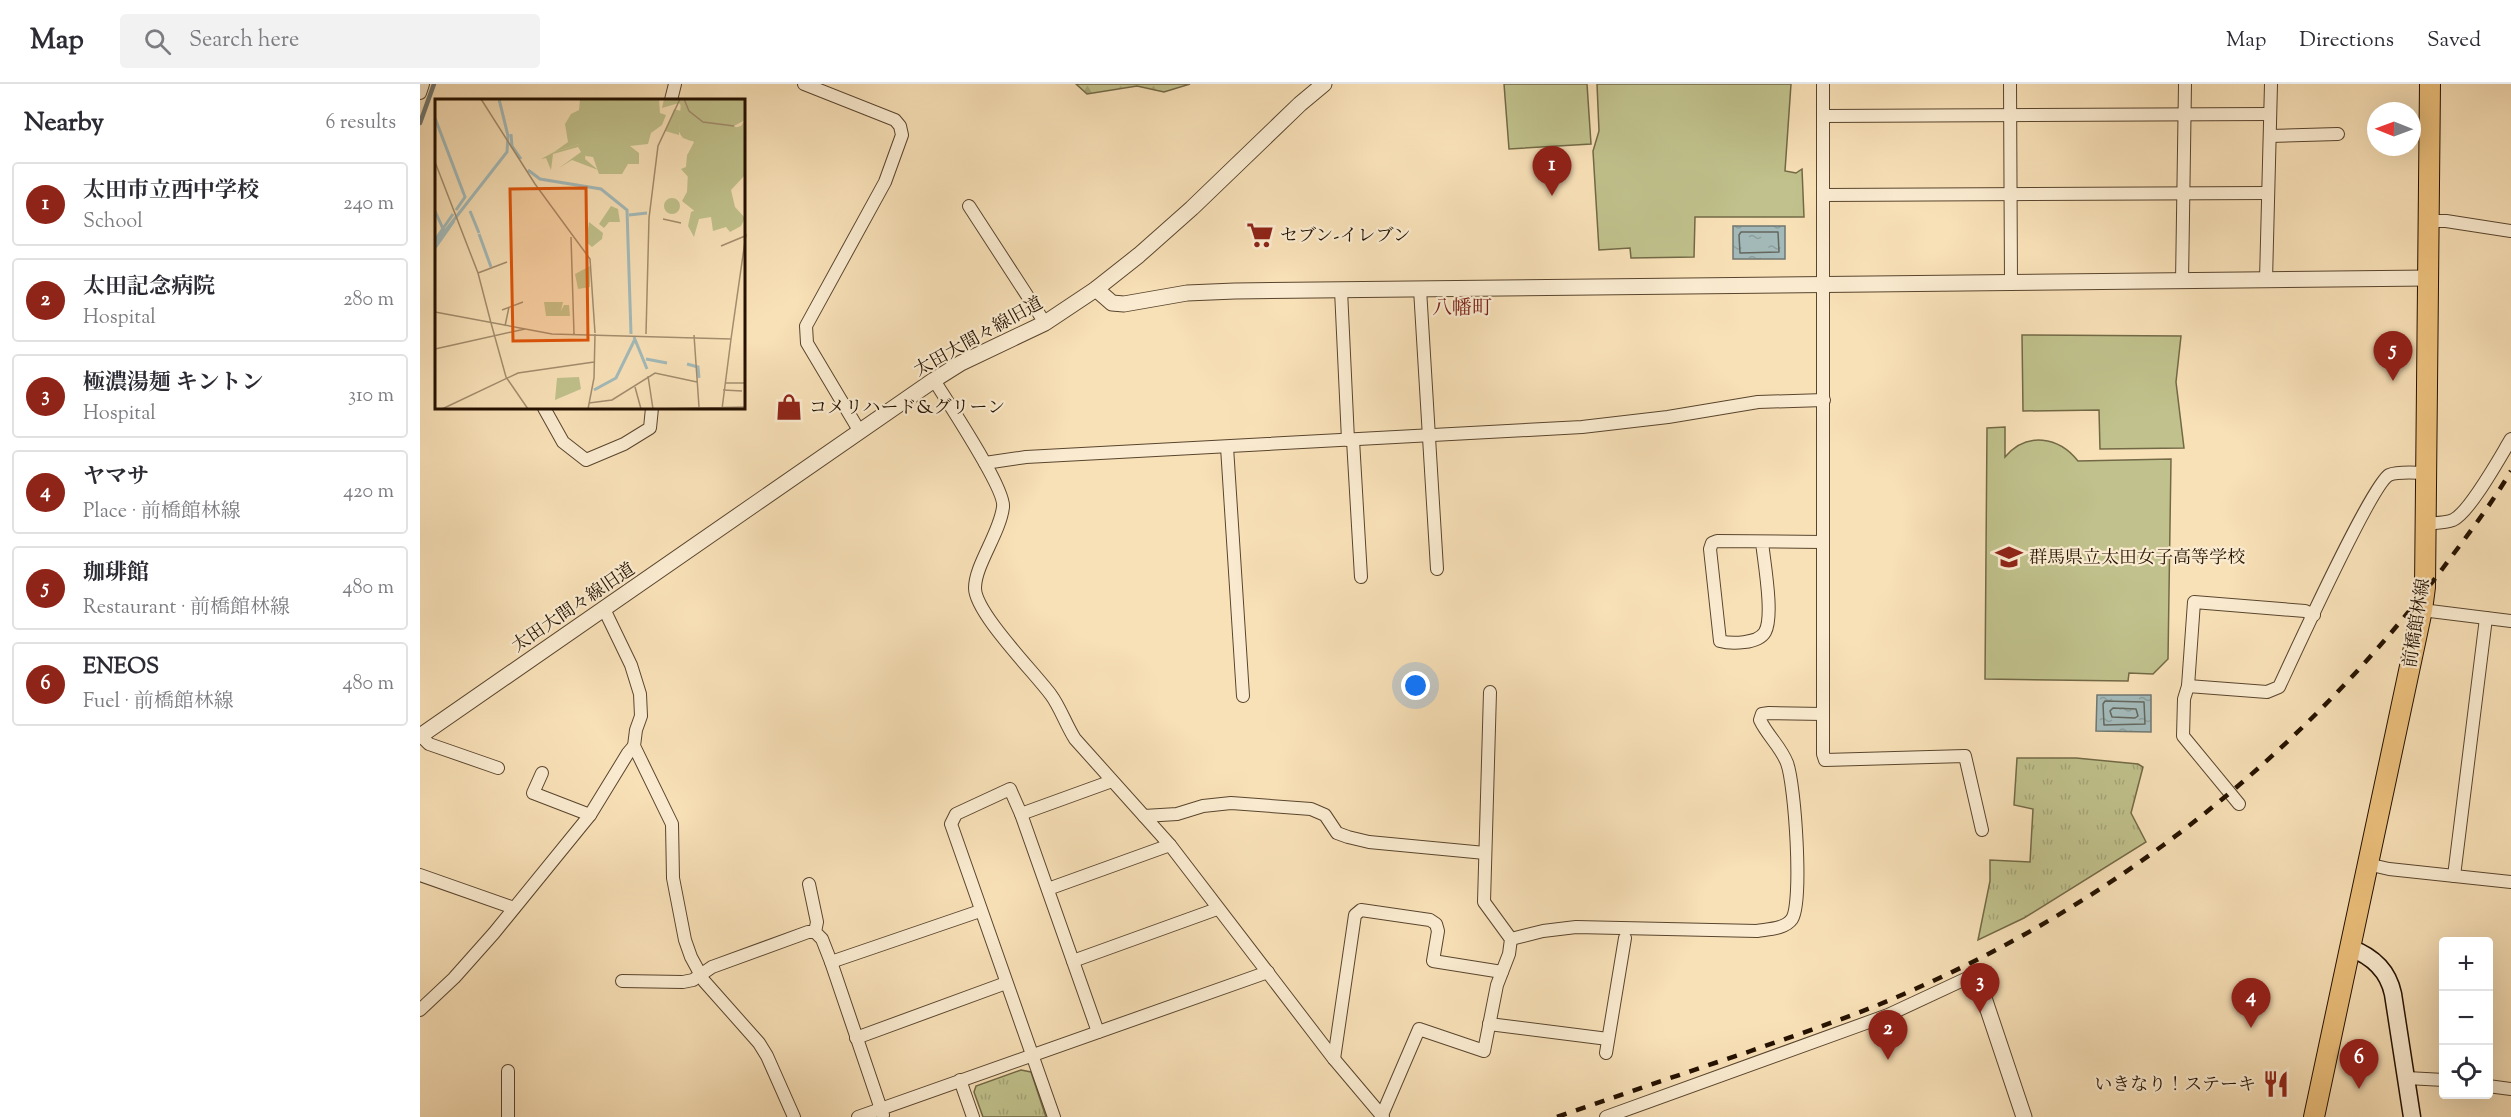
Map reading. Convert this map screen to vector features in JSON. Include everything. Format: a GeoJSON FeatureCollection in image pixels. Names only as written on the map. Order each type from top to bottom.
{"type":"FeatureCollection","features":[{"type":"Feature","properties":{"kind":"main road","name":"前橋館林線"},"geometry":{"type":"LineString","coordinates":[[2314,1117],[2422,610],[2426,473],[2430,84]]}},
{"type":"Feature","properties":{"kind":"main road"},"geometry":{"type":"LineString","coordinates":[[2350,948],[2367,956],[2388,977],[2412,1117]]}},
{"type":"Feature","properties":{"kind":"street"},"geometry":{"type":"LineString","coordinates":[[420,93],[423,84]]}},
{"type":"Feature","properties":{"kind":"street"},"geometry":{"type":"LineString","coordinates":[[671,99],[675,84]]}},
{"type":"Feature","properties":{"kind":"street"},"geometry":{"type":"LineString","coordinates":[[804,84],[895,120],[900,126],[902,135],[885,182],[806,326],[807,343],[860,432]]}},
{"type":"Feature","properties":{"kind":"street","name":"太田大間々線旧道"},"geometry":{"type":"LineString","coordinates":[[420,736],[934,380],[961,363],[1046,323],[1096,289],[1140,255],[1284,118],[1324,84]]}},
{"type":"Feature","properties":{"kind":"street"},"geometry":{"type":"LineString","coordinates":[[1823,84],[1823,754],[1826,760],[1965,756],[1982,830]]}},
{"type":"Feature","properties":{"kind":"street"},"geometry":{"type":"LineString","coordinates":[[2010,84],[2011,282]]}},
{"type":"Feature","properties":{"kind":"street"},"geometry":{"type":"LineString","coordinates":[[2182,282],[2185,84]]}},
{"type":"Feature","properties":{"kind":"street"},"geometry":{"type":"LineString","coordinates":[[2266,280],[2271,84]]}},
{"type":"Feature","properties":{"kind":"street"},"geometry":{"type":"LineString","coordinates":[[1823,116],[2271,114]]}},
{"type":"Feature","properties":{"kind":"street"},"geometry":{"type":"LineString","coordinates":[[2270,136],[2338,134]]}},
{"type":"Feature","properties":{"kind":"street"},"geometry":{"type":"LineString","coordinates":[[1823,195],[2268,193]]}},
{"type":"Feature","properties":{"kind":"street"},"geometry":{"type":"LineString","coordinates":[[969,206],[1046,323]]}},
{"type":"Feature","properties":{"kind":"street"},"geometry":{"type":"LineString","coordinates":[[2428,221],[2446,221],[2511,231]]}},
{"type":"Feature","properties":{"kind":"street"},"geometry":{"type":"LineString","coordinates":[[1096,289],[1112,303],[1124,304],[1187,294],[1341,290],[2428,278]]}},
{"type":"Feature","properties":{"kind":"street"},"geometry":{"type":"LineString","coordinates":[[1420,289],[1437,569]]}},
{"type":"Feature","properties":{"kind":"street"},"geometry":{"type":"LineString","coordinates":[[1341,290],[1361,577]]}},
{"type":"Feature","properties":{"kind":"street"},"geometry":{"type":"LineString","coordinates":[[934,380],[985,463],[1004,505],[978,574],[975,589],[995,627],[1053,697],[1063,720],[1075,739],[1170,845],[1334,1059],[1383,1116],[1419,1029],[1484,1051],[1502,972],[1509,954],[1511,939],[1484,902],[1490,692]]}},
{"type":"Feature","properties":{"kind":"street"},"geometry":{"type":"LineString","coordinates":[[985,463],[1026,457],[1582,427],[1668,417],[1758,402],[1824,400]]}},
{"type":"Feature","properties":{"kind":"street"},"geometry":{"type":"LineString","coordinates":[[545,410],[563,442],[586,460],[624,444],[650,428],[652,410]]}},
{"type":"Feature","properties":{"kind":"street"},"geometry":{"type":"LineString","coordinates":[[2425,524],[2440,523],[2460,515],[2480,489],[2511,440]]}},
{"type":"Feature","properties":{"kind":"street"},"geometry":{"type":"LineString","coordinates":[[1227,447],[1243,696]]}},
{"type":"Feature","properties":{"kind":"street"},"geometry":{"type":"LineString","coordinates":[[2188,686],[2273,691],[2279,687],[2380,483],[2389,475],[2426,473]]}},
{"type":"Feature","properties":{"kind":"street"},"geometry":{"type":"LineString","coordinates":[[1762,542],[1768,612],[1765,632],[1753,640],[1727,642],[1720,640],[1710,549],[1712,543],[1717,541],[1823,542]]}},
{"type":"Feature","properties":{"kind":"street"},"geometry":{"type":"LineString","coordinates":[[2239,804],[2183,736],[2184,699],[2188,686],[2194,602],[2305,611],[2314,615]]}},
{"type":"Feature","properties":{"kind":"street"},"geometry":{"type":"LineString","coordinates":[[604,609],[631,665],[640,694],[641,716],[634,746],[672,824],[673,878],[685,940],[700,975],[759,1044],[776,1072],[794,1117]]}},
{"type":"Feature","properties":{"kind":"street"},"geometry":{"type":"LineString","coordinates":[[2422,610],[2511,621]]}},
{"type":"Feature","properties":{"kind":"street"},"geometry":{"type":"LineString","coordinates":[[2454,876],[2486,618]]}},
{"type":"Feature","properties":{"kind":"street"},"geometry":{"type":"LineString","coordinates":[[1511,939],[1543,931],[1576,927],[1757,931],[1786,925],[1792,919],[1798,889],[1798,857],[1790,774],[1785,758],[1761,720],[1762,714],[1823,714]]}},
{"type":"Feature","properties":{"kind":"street"},"geometry":{"type":"LineString","coordinates":[[420,736],[429,744],[498,768]]}},
{"type":"Feature","properties":{"kind":"street"},"geometry":{"type":"LineString","coordinates":[[420,1010],[454,978],[590,815],[634,746]]}},
{"type":"Feature","properties":{"kind":"street"},"geometry":{"type":"LineString","coordinates":[[542,773],[533,793],[590,815]]}},
{"type":"Feature","properties":{"kind":"street"},"geometry":{"type":"LineString","coordinates":[[1021,814],[1112,781]]}},
{"type":"Feature","properties":{"kind":"street"},"geometry":{"type":"LineString","coordinates":[[1054,1117],[980,911],[951,824],[953,816],[1010,789],[1021,814],[1098,1032]]}},
{"type":"Feature","properties":{"kind":"street"},"geometry":{"type":"LineString","coordinates":[[1144,816],[1177,814],[1203,806],[1231,802],[1311,809],[1325,814],[1337,832],[1369,842],[1485,853]]}},
{"type":"Feature","properties":{"kind":"street"},"geometry":{"type":"LineString","coordinates":[[1048,889],[1170,845]]}},
{"type":"Feature","properties":{"kind":"street"},"geometry":{"type":"LineString","coordinates":[[2367,864],[2389,869],[2511,882]]}},
{"type":"Feature","properties":{"kind":"street"},"geometry":{"type":"LineString","coordinates":[[420,875],[514,908]]}},
{"type":"Feature","properties":{"kind":"street"},"geometry":{"type":"LineString","coordinates":[[809,884],[817,922],[815,932]]}},
{"type":"Feature","properties":{"kind":"street"},"geometry":{"type":"LineString","coordinates":[[1073,961],[1217,909]]}},
{"type":"Feature","properties":{"kind":"street"},"geometry":{"type":"LineString","coordinates":[[1334,1059],[1355,915],[1360,910],[1430,920],[1436,924],[1438,931],[1433,961],[1502,972]]}},
{"type":"Feature","properties":{"kind":"street"},"geometry":{"type":"LineString","coordinates":[[831,962],[980,911]]}},
{"type":"Feature","properties":{"kind":"street"},"geometry":{"type":"LineString","coordinates":[[622,981],[683,982],[700,975],[711,967],[808,932],[815,932],[822,939],[831,962],[882,1113]]}},
{"type":"Feature","properties":{"kind":"street"},"geometry":{"type":"LineString","coordinates":[[1606,1053],[1625,938]]}},
{"type":"Feature","properties":{"kind":"street"},"geometry":{"type":"LineString","coordinates":[[858,1117],[882,1113],[960,1080],[1268,972]]}},
{"type":"Feature","properties":{"kind":"street"},"geometry":{"type":"LineString","coordinates":[[1606,1117],[1888,1015],[1976,974],[2024,1117]]}},
{"type":"Feature","properties":{"kind":"street"},"geometry":{"type":"LineString","coordinates":[[856,1038],[1006,983]]}},
{"type":"Feature","properties":{"kind":"street"},"geometry":{"type":"LineString","coordinates":[[1489,1024],[1608,1039]]}},
{"type":"Feature","properties":{"kind":"street"},"geometry":{"type":"LineString","coordinates":[[508,1071],[508,1117]]}},
{"type":"Feature","properties":{"kind":"street"},"geometry":{"type":"LineString","coordinates":[[2407,1078],[2439,1080]]}},
{"type":"Feature","properties":{"kind":"street"},"geometry":{"type":"LineString","coordinates":[[960,1080],[974,1117]]}},
{"type":"Feature","properties":{"kind":"street"},"geometry":{"type":"LineString","coordinates":[[2493,1087],[2511,1089]]}},
{"type":"Feature","properties":{"kind":"green space"},"geometry":{"type":"Polygon","coordinates":[[[1076,84],[1190,84],[1164,92],[1137,86],[1087,94],[1076,84]]]}},
{"type":"Feature","properties":{"kind":"green space"},"geometry":{"type":"Polygon","coordinates":[[[1504,84],[1587,84],[1591,144],[1509,149],[1504,84]]]}},
{"type":"Feature","properties":{"kind":"green space"},"geometry":{"type":"Polygon","coordinates":[[[1597,84],[1791,84],[1785,171],[1796,173],[1802,169],[1804,217],[1695,217],[1694,257],[1631,258],[1630,248],[1599,250],[1593,151],[1599,131],[1597,84]]]}},
{"type":"Feature","properties":{"kind":"green space"},"geometry":{"type":"Polygon","coordinates":[[[2022,335],[2181,336],[2176,382],[2184,448],[2100,449],[2099,410],[2023,411],[2022,335]]]}},
{"type":"Feature","properties":{"kind":"green space"},"geometry":{"type":"Polygon","coordinates":[[[2005,427],[2005,457],[2023,443],[2043,440],[2062,447],[2078,461],[2171,459],[2168,659],[2153,674],[2129,673],[2128,681],[1985,679],[1987,428],[2005,427]]]}},
{"type":"Feature","properties":{"kind":"green space"},"geometry":{"type":"Polygon","coordinates":[[[2017,758],[2076,758],[2138,764],[2143,767],[2131,813],[2146,842],[2024,918],[1978,940],[1990,881],[1990,860],[2030,862],[2033,809],[2014,805],[2017,758]]]}},
{"type":"Feature","properties":{"kind":"green space"},"geometry":{"type":"Polygon","coordinates":[[[1021,1070],[1031,1072],[1046,1117],[983,1117],[974,1092],[976,1086],[1021,1070]]]}},
{"type":"Feature","properties":{"kind":"water"},"geometry":{"type":"Polygon","coordinates":[[[1733,226],[1785,226],[1785,259],[1733,259],[1733,226]]]}},
{"type":"Feature","properties":{"kind":"water"},"geometry":{"type":"Polygon","coordinates":[[[2097,695],[2151,695],[2151,732],[2096,731],[2097,695]]]}},
{"type":"Feature","properties":{"kind":"waterway"},"geometry":{"type":"LineString","coordinates":[[420,123],[434,84]]}},
{"type":"Feature","properties":{"kind":"railway"},"geometry":{"type":"LineString","coordinates":[[1557,1117],[1811,1030],[1895,998],[1992,952],[2066,910],[2138,864],[2206,813],[2332,698],[2389,635],[2443,568],[2511,471]]}},
{"type":"Feature","properties":{"kind":"place","name":"太田市立西中学校"},"geometry":{"type":"Point","coordinates":[1552,196]}},
{"type":"Feature","properties":{"kind":"place","name":"セブン-イレブン"},"geometry":{"type":"Point","coordinates":[1260,235]}},
{"type":"Feature","properties":{"kind":"place","name":"珈琲館"},"geometry":{"type":"Point","coordinates":[2393,381]}},
{"type":"Feature","properties":{"kind":"place","name":"コメリハード&グリーン"},"geometry":{"type":"Point","coordinates":[789,407]}},
{"type":"Feature","properties":{"kind":"place","name":"群馬県立太田女子高等学校"},"geometry":{"type":"Point","coordinates":[2009,557]}},
{"type":"Feature","properties":{"kind":"place","name":"極濃湯麺 キントン"},"geometry":{"type":"Point","coordinates":[1980,1013]}},
{"type":"Feature","properties":{"kind":"place","name":"ヤマサ"},"geometry":{"type":"Point","coordinates":[2251,1028]}},
{"type":"Feature","properties":{"kind":"place","name":"太田記念病院"},"geometry":{"type":"Point","coordinates":[1888,1060]}},
{"type":"Feature","properties":{"kind":"place","name":"いきなり！ステーキ"},"geometry":{"type":"Point","coordinates":[2276,1084]}},
{"type":"Feature","properties":{"kind":"place","name":"ENEOS"},"geometry":{"type":"Point","coordinates":[2359,1089]}},
{"type":"Feature","properties":{"kind":"district","name":"八幡町"},"geometry":{"type":"Point","coordinates":[1462,307]}}]}
